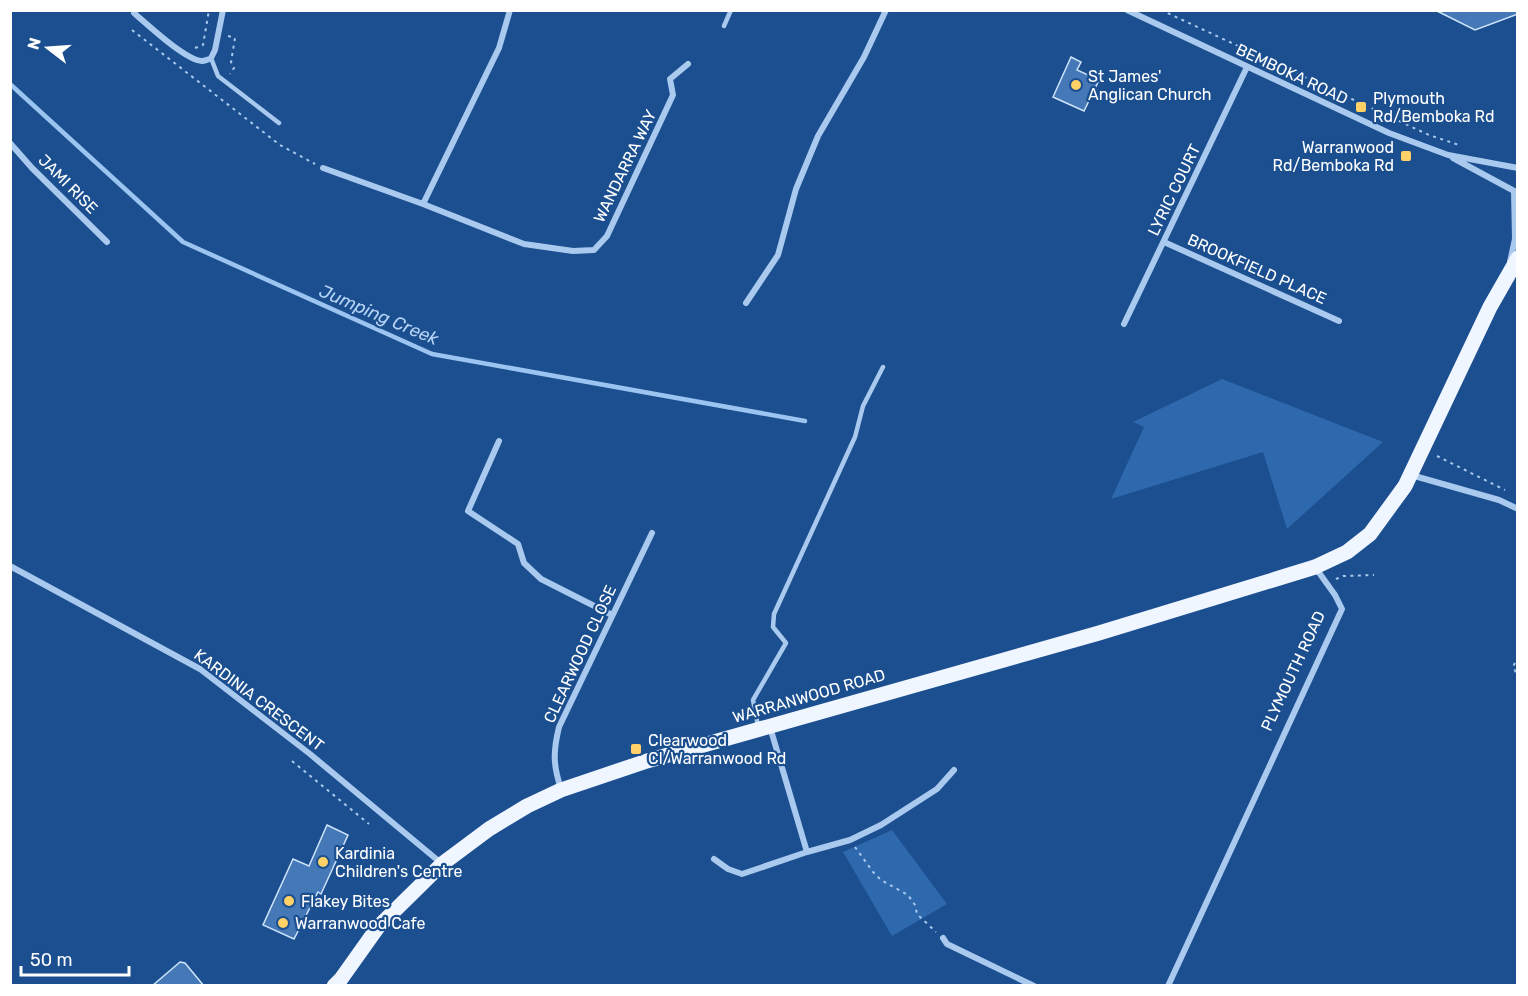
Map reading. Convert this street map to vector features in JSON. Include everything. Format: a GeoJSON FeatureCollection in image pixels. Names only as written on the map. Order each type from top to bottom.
{"type":"FeatureCollection","features":[{"type":"Feature","properties":{"kind":"main road"},"geometry":{"type":"LineString","coordinates":[[1315,567],[1347,552],[1370,534],[1386,515],[1411,475],[1490,307],[1518,258]]}},
{"type":"Feature","properties":{"kind":"main road"},"geometry":{"type":"LineString","coordinates":[[1506,278],[1518,267]]}},
{"type":"Feature","properties":{"kind":"main road","name":"WARRANWOOD ROAD"},"geometry":{"type":"LineString","coordinates":[[338,983],[378,927],[442,864],[489,829],[527,806],[561,790],[647,761],[1099,633],[1315,567]]}},
{"type":"Feature","properties":{"kind":"street"},"geometry":{"type":"LineString","coordinates":[[134,13],[189,56],[203,61],[212,58],[223,10]]}},
{"type":"Feature","properties":{"kind":"street"},"geometry":{"type":"LineString","coordinates":[[423,204],[499,48],[510,10]]}},
{"type":"Feature","properties":{"kind":"street"},"geometry":{"type":"LineString","coordinates":[[746,303],[778,255],[796,189],[818,136],[864,57],[886,10]]}},
{"type":"Feature","properties":{"kind":"street","name":"BEMBOKA ROAD"},"geometry":{"type":"LineString","coordinates":[[1127,10],[1389,133],[1448,155],[1516,192]]}},
{"type":"Feature","properties":{"kind":"street","name":"WANDARRA WAY"},"geometry":{"type":"LineString","coordinates":[[323,168],[524,244],[573,251],[594,250],[607,236],[660,125],[673,95],[670,79],[688,64]]}},
{"type":"Feature","properties":{"kind":"street","name":"LYRIC COURT"},"geometry":{"type":"LineString","coordinates":[[1124,324],[1247,68]]}},
{"type":"Feature","properties":{"kind":"street","name":"JAMI RISE"},"geometry":{"type":"LineString","coordinates":[[10,143],[107,242]]}},
{"type":"Feature","properties":{"kind":"street","name":"BEMBOKA ROAD"},"geometry":{"type":"LineString","coordinates":[[1448,155],[1518,168]]}},
{"type":"Feature","properties":{"kind":"street"},"geometry":{"type":"LineString","coordinates":[[1506,278],[1515,239],[1516,192]]}},
{"type":"Feature","properties":{"kind":"street","name":"BROOKFIELD PLACE"},"geometry":{"type":"LineString","coordinates":[[1164,242],[1339,321]]}},
{"type":"Feature","properties":{"kind":"street"},"geometry":{"type":"LineString","coordinates":[[499,441],[468,511],[518,544],[524,563],[540,579],[612,615]]}},
{"type":"Feature","properties":{"kind":"street"},"geometry":{"type":"LineString","coordinates":[[1411,475],[1500,500],[1518,510]]}},
{"type":"Feature","properties":{"kind":"street","name":"CLEARWOOD CLOSE"},"geometry":{"type":"LineString","coordinates":[[561,790],[554,768],[554,747],[559,727],[652,533]]}},
{"type":"Feature","properties":{"kind":"street","name":"KARDINIA CRESCENT"},"geometry":{"type":"LineString","coordinates":[[10,566],[200,669],[310,754],[442,864]]}},
{"type":"Feature","properties":{"kind":"street","name":"PLYMOUTH ROAD"},"geometry":{"type":"LineString","coordinates":[[1168,986],[1342,609],[1315,567]]}},
{"type":"Feature","properties":{"kind":"street"},"geometry":{"type":"LineString","coordinates":[[764,728],[807,852]]}},
{"type":"Feature","properties":{"kind":"street"},"geometry":{"type":"LineString","coordinates":[[714,858],[728,869],[742,874],[850,840],[881,825],[937,789],[954,770]]}},
{"type":"Feature","properties":{"kind":"street"},"geometry":{"type":"LineString","coordinates":[[943,938],[947,944],[1034,986]]}},
{"type":"Feature","properties":{"kind":"lane"},"geometry":{"type":"LineString","coordinates":[[724,26],[731,10]]}},
{"type":"Feature","properties":{"kind":"lane"},"geometry":{"type":"LineString","coordinates":[[212,58],[218,76],[279,123]]}},
{"type":"Feature","properties":{"kind":"lane"},"geometry":{"type":"LineString","coordinates":[[764,728],[753,700],[786,644],[773,627],[774,614],[855,437],[863,406],[883,368]]}},
{"type":"Feature","properties":{"kind":"path"},"geometry":{"type":"LineString","coordinates":[[180,67],[198,46],[203,45],[209,10]]}},
{"type":"Feature","properties":{"kind":"path"},"geometry":{"type":"LineString","coordinates":[[1161,10],[1429,135],[1460,146]]}},
{"type":"Feature","properties":{"kind":"path"},"geometry":{"type":"LineString","coordinates":[[132,30],[280,145],[323,168]]}},
{"type":"Feature","properties":{"kind":"path"},"geometry":{"type":"LineString","coordinates":[[205,31],[219,32],[235,38],[231,62],[234,68],[214,94]]}},
{"type":"Feature","properties":{"kind":"path"},"geometry":{"type":"LineString","coordinates":[[1437,456],[1476,474],[1512,495]]}},
{"type":"Feature","properties":{"kind":"path"},"geometry":{"type":"LineString","coordinates":[[1326,583],[1343,576],[1374,575]]}},
{"type":"Feature","properties":{"kind":"path"},"geometry":{"type":"LineString","coordinates":[[1518,656],[1513,667],[1518,676]]}},
{"type":"Feature","properties":{"kind":"path"},"geometry":{"type":"LineString","coordinates":[[292,761],[369,824]]}},
{"type":"Feature","properties":{"kind":"path"},"geometry":{"type":"LineString","coordinates":[[850,840],[873,872],[881,880],[908,895],[915,905],[917,914],[943,938]]}},
{"type":"Feature","properties":{"kind":"shaded area"},"geometry":{"type":"Polygon","coordinates":[[[1222,379],[1383,442],[1287,529],[1263,452],[1111,499],[1144,427],[1133,422],[1222,379]]]}},
{"type":"Feature","properties":{"kind":"shaded area"},"geometry":{"type":"Polygon","coordinates":[[[892,830],[947,904],[892,936],[843,852],[892,830]]]}},
{"type":"Feature","properties":{"kind":"building"},"geometry":{"type":"Polygon","coordinates":[[[1435,10],[1518,10],[1518,14],[1475,30],[1435,10]]]}},
{"type":"Feature","properties":{"kind":"building"},"geometry":{"type":"Polygon","coordinates":[[[1071,57],[1081,62],[1077,70],[1099,80],[1084,111],[1053,97],[1071,57]]]}},
{"type":"Feature","properties":{"kind":"building"},"geometry":{"type":"Polygon","coordinates":[[[327,825],[348,835],[321,894],[318,892],[294,939],[263,925],[293,859],[309,866],[327,825]]]}},
{"type":"Feature","properties":{"kind":"building"},"geometry":{"type":"Polygon","coordinates":[[[180,962],[185,963],[204,986],[152,986],[180,962]]]}},
{"type":"Feature","properties":{"kind":"waterway","name":"Jumping Creek"},"geometry":{"type":"LineString","coordinates":[[10,84],[183,242],[432,354],[805,421]]}},
{"type":"Feature","properties":{"kind":"place","name":"St James' Anglican Church"},"geometry":{"type":"Point","coordinates":[1076,85]}},
{"type":"Feature","properties":{"kind":"place","name":"Plymouth Rd/Bemboka Rd"},"geometry":{"type":"Point","coordinates":[1361,107]}},
{"type":"Feature","properties":{"kind":"place","name":"Warranwood Rd/Bemboka Rd"},"geometry":{"type":"Point","coordinates":[1406,156]}},
{"type":"Feature","properties":{"kind":"place","name":"Clearwood Cl/Warranwood Rd"},"geometry":{"type":"Point","coordinates":[636,749]}},
{"type":"Feature","properties":{"kind":"place","name":"Kardinia Children's Centre"},"geometry":{"type":"Point","coordinates":[323,862]}},
{"type":"Feature","properties":{"kind":"place","name":"Flakey Bites"},"geometry":{"type":"Point","coordinates":[289,901]}},
{"type":"Feature","properties":{"kind":"place","name":"Warranwood Cafe"},"geometry":{"type":"Point","coordinates":[283,923]}}]}
